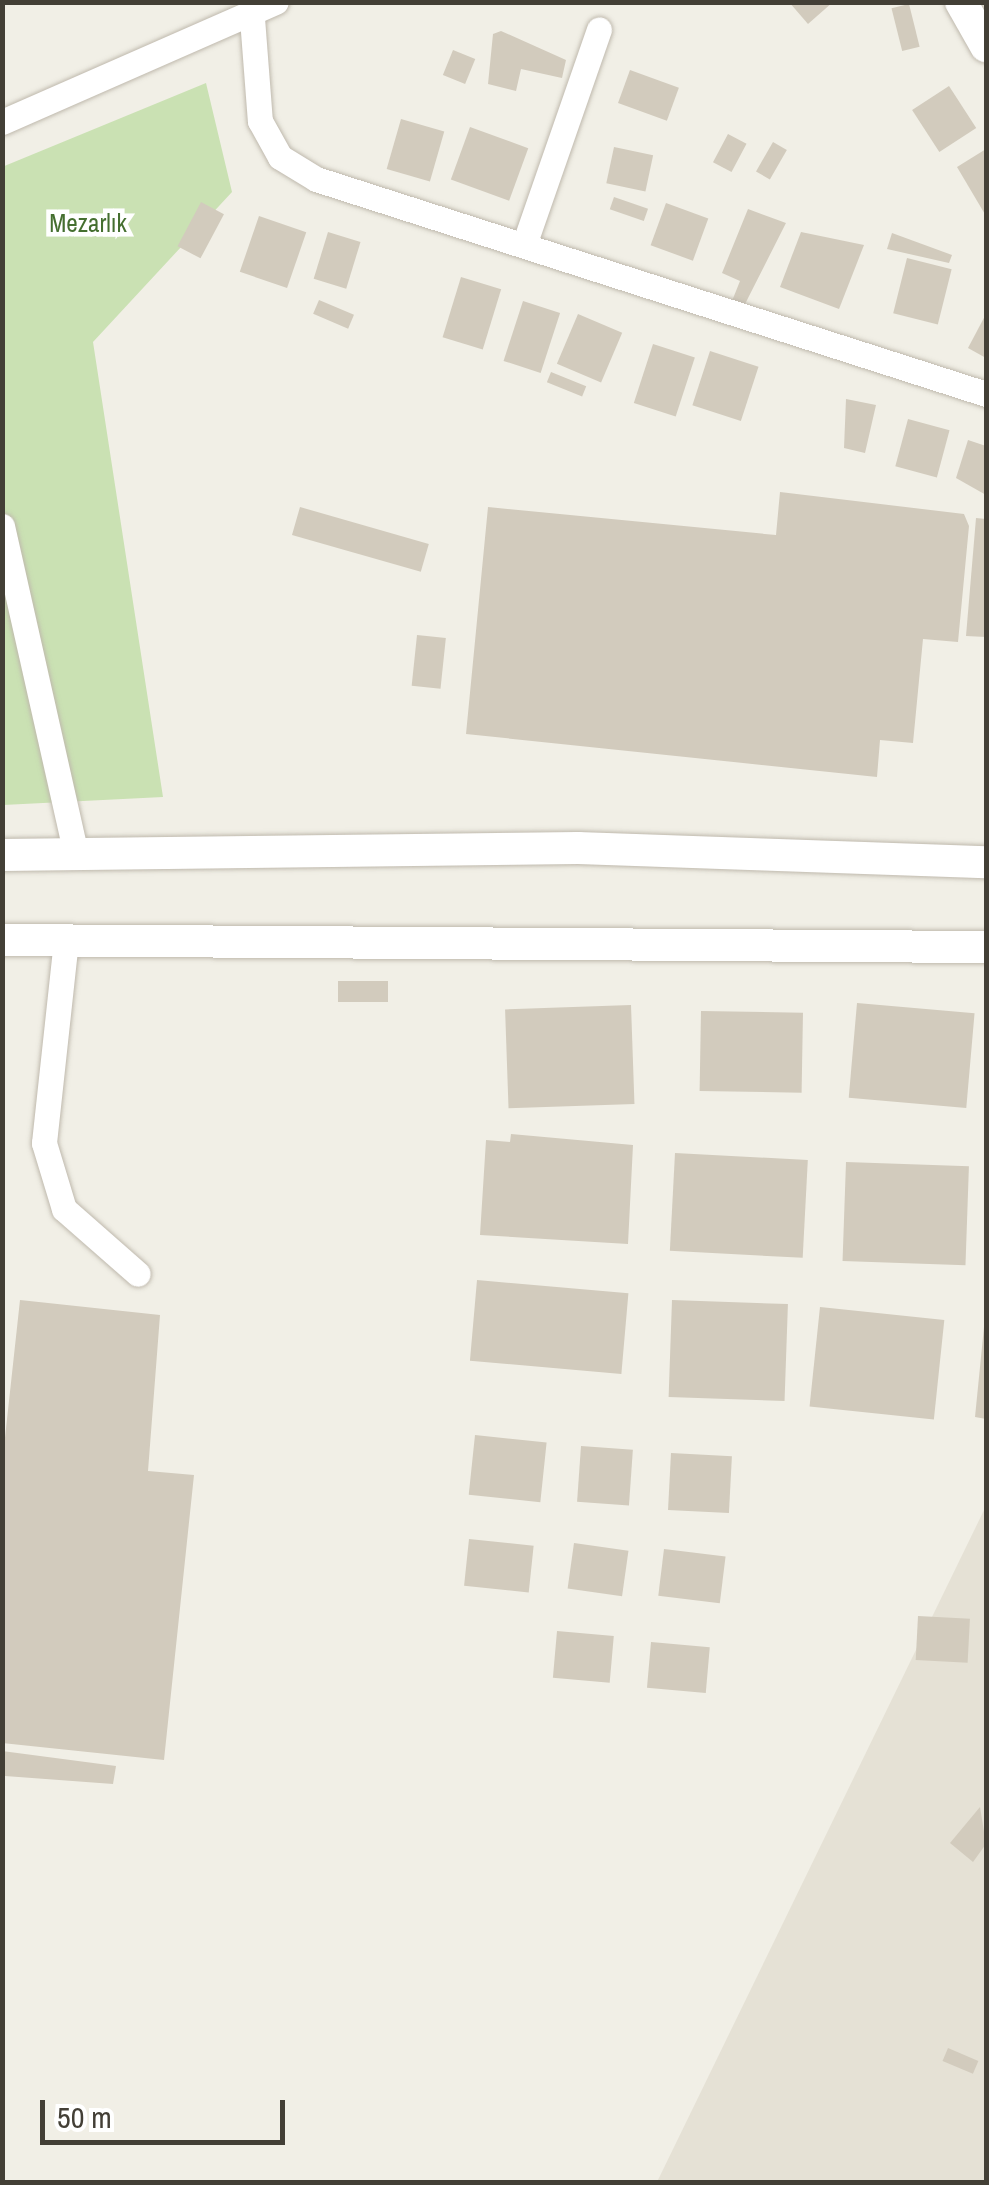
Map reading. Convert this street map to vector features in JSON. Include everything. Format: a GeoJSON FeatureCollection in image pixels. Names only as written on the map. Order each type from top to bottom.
{"type":"FeatureCollection","features":[{"type":"Feature","properties":{"kind":"street"},"geometry":{"type":"LineString","coordinates":[[2,122],[252,18],[276,2]]}},
{"type":"Feature","properties":{"kind":"street"},"geometry":{"type":"LineString","coordinates":[[961,2],[986,46]]}},
{"type":"Feature","properties":{"kind":"street"},"geometry":{"type":"LineString","coordinates":[[252,18],[260,121],[280,158],[316,179],[524,242],[986,394]]}},
{"type":"Feature","properties":{"kind":"street"},"geometry":{"type":"LineString","coordinates":[[524,242],[599,29]]}},
{"type":"Feature","properties":{"kind":"street"},"geometry":{"type":"LineString","coordinates":[[2,526],[76,855]]}},
{"type":"Feature","properties":{"kind":"street"},"geometry":{"type":"LineString","coordinates":[[2,855],[578,848],[986,862]]}},
{"type":"Feature","properties":{"kind":"street"},"geometry":{"type":"LineString","coordinates":[[2,940],[986,947]]}},
{"type":"Feature","properties":{"kind":"street"},"geometry":{"type":"LineString","coordinates":[[66,940],[44,1143],[64,1209],[138,1274]]}},
{"type":"Feature","properties":{"kind":"shaded area"},"geometry":{"type":"Polygon","coordinates":[[[986,1506],[986,2182],[657,2182],[986,1506]]]}},
{"type":"Feature","properties":{"kind":"green space","name":"Mezarlık"},"geometry":{"type":"Polygon","coordinates":[[[206,83],[232,192],[93,342],[163,797],[3,805],[2,167],[206,83]]]}},
{"type":"Feature","properties":{"kind":"building"},"geometry":{"type":"Polygon","coordinates":[[[789,2],[833,2],[808,24],[789,2]]]}},
{"type":"Feature","properties":{"kind":"building"},"geometry":{"type":"Polygon","coordinates":[[[909,4],[920,47],[902,51],[892,8],[909,4]]]}},
{"type":"Feature","properties":{"kind":"building"},"geometry":{"type":"Polygon","coordinates":[[[501,31],[566,60],[562,78],[521,69],[516,91],[488,84],[493,34],[501,31]]]}},
{"type":"Feature","properties":{"kind":"building"},"geometry":{"type":"Polygon","coordinates":[[[453,50],[475,59],[465,84],[443,75],[453,50]]]}},
{"type":"Feature","properties":{"kind":"building"},"geometry":{"type":"Polygon","coordinates":[[[630,70],[679,88],[667,121],[618,103],[630,70]]]}},
{"type":"Feature","properties":{"kind":"building"},"geometry":{"type":"Polygon","coordinates":[[[949,86],[976,128],[939,152],[912,110],[949,86]]]}},
{"type":"Feature","properties":{"kind":"building"},"geometry":{"type":"Polygon","coordinates":[[[401,119],[444,131],[430,181],[387,169],[401,119]]]}},
{"type":"Feature","properties":{"kind":"building"},"geometry":{"type":"Polygon","coordinates":[[[470,127],[528,148],[509,201],[451,180],[470,127]]]}},
{"type":"Feature","properties":{"kind":"building"},"geometry":{"type":"Polygon","coordinates":[[[728,134],[747,144],[732,172],[713,162],[728,134]]]}},
{"type":"Feature","properties":{"kind":"building"},"geometry":{"type":"Polygon","coordinates":[[[773,142],[787,150],[770,179],[756,171],[773,142]]]}},
{"type":"Feature","properties":{"kind":"building"},"geometry":{"type":"Polygon","coordinates":[[[614,147],[653,155],[645,192],[606,183],[614,147]]]}},
{"type":"Feature","properties":{"kind":"building"},"geometry":{"type":"Polygon","coordinates":[[[986,149],[986,216],[957,167],[986,149]]]}},
{"type":"Feature","properties":{"kind":"building"},"geometry":{"type":"Polygon","coordinates":[[[614,197],[648,209],[644,221],[610,209],[614,197]]]}},
{"type":"Feature","properties":{"kind":"building"},"geometry":{"type":"Polygon","coordinates":[[[201,202],[224,214],[200,258],[178,246],[201,202]]]}},
{"type":"Feature","properties":{"kind":"building"},"geometry":{"type":"Polygon","coordinates":[[[666,203],[708,218],[693,261],[651,245],[666,203]]]}},
{"type":"Feature","properties":{"kind":"building"},"geometry":{"type":"Polygon","coordinates":[[[748,209],[786,223],[744,306],[732,301],[740,281],[722,273],[748,209]]]}},
{"type":"Feature","properties":{"kind":"building"},"geometry":{"type":"Polygon","coordinates":[[[259,216],[306,232],[287,288],[240,272],[259,216]]]}},
{"type":"Feature","properties":{"kind":"building"},"geometry":{"type":"Polygon","coordinates":[[[328,232],[361,242],[346,289],[314,279],[328,232]]]}},
{"type":"Feature","properties":{"kind":"building"},"geometry":{"type":"Polygon","coordinates":[[[801,232],[864,245],[839,309],[780,287],[801,232]]]}},
{"type":"Feature","properties":{"kind":"building"},"geometry":{"type":"Polygon","coordinates":[[[892,233],[952,255],[949,263],[887,249],[892,233]]]}},
{"type":"Feature","properties":{"kind":"building"},"geometry":{"type":"Polygon","coordinates":[[[907,258],[952,269],[938,324],[893,313],[907,258]]]}},
{"type":"Feature","properties":{"kind":"building"},"geometry":{"type":"Polygon","coordinates":[[[461,277],[501,289],[483,350],[443,337],[461,277]]]}},
{"type":"Feature","properties":{"kind":"building"},"geometry":{"type":"Polygon","coordinates":[[[319,300],[354,315],[348,329],[313,314],[319,300]]]}},
{"type":"Feature","properties":{"kind":"building"},"geometry":{"type":"Polygon","coordinates":[[[523,301],[560,313],[541,373],[504,361],[523,301]]]}},
{"type":"Feature","properties":{"kind":"building"},"geometry":{"type":"Polygon","coordinates":[[[578,314],[622,333],[601,382],[557,364],[578,314]]]}},
{"type":"Feature","properties":{"kind":"building"},"geometry":{"type":"Polygon","coordinates":[[[986,314],[986,358],[968,348],[986,314]]]}},
{"type":"Feature","properties":{"kind":"building"},"geometry":{"type":"Polygon","coordinates":[[[653,344],[695,358],[676,417],[634,403],[653,344]]]}},
{"type":"Feature","properties":{"kind":"building"},"geometry":{"type":"Polygon","coordinates":[[[710,351],[759,367],[741,421],[692,405],[710,351]]]}},
{"type":"Feature","properties":{"kind":"building"},"geometry":{"type":"Polygon","coordinates":[[[551,372],[586,386],[582,396],[547,382],[551,372]]]}},
{"type":"Feature","properties":{"kind":"building"},"geometry":{"type":"Polygon","coordinates":[[[846,399],[876,405],[865,453],[844,448],[846,399]]]}},
{"type":"Feature","properties":{"kind":"building"},"geometry":{"type":"Polygon","coordinates":[[[908,419],[950,430],[937,477],[895,466],[908,419]]]}},
{"type":"Feature","properties":{"kind":"building"},"geometry":{"type":"Polygon","coordinates":[[[968,440],[986,446],[986,495],[956,478],[968,440]]]}},
{"type":"Feature","properties":{"kind":"building"},"geometry":{"type":"Polygon","coordinates":[[[780,492],[964,514],[969,526],[958,642],[923,639],[913,743],[880,740],[877,777],[466,734],[488,507],[776,535],[780,492]]]}},
{"type":"Feature","properties":{"kind":"building"},"geometry":{"type":"Polygon","coordinates":[[[300,507],[429,544],[421,572],[292,535],[300,507]]]}},
{"type":"Feature","properties":{"kind":"building"},"geometry":{"type":"Polygon","coordinates":[[[976,518],[986,519],[986,637],[966,636],[976,518]]]}},
{"type":"Feature","properties":{"kind":"building"},"geometry":{"type":"Polygon","coordinates":[[[417,635],[446,638],[441,689],[412,686],[417,635]]]}},
{"type":"Feature","properties":{"kind":"building"},"geometry":{"type":"Polygon","coordinates":[[[338,981],[388,981],[388,1002],[338,1002],[338,981]]]}},
{"type":"Feature","properties":{"kind":"building"},"geometry":{"type":"Polygon","coordinates":[[[857,1003],[975,1013],[966,1108],[849,1098],[857,1003]]]}},
{"type":"Feature","properties":{"kind":"building"},"geometry":{"type":"Polygon","coordinates":[[[631,1005],[634,1104],[509,1108],[505,1009],[631,1005]]]}},
{"type":"Feature","properties":{"kind":"building"},"geometry":{"type":"Polygon","coordinates":[[[701,1011],[803,1013],[802,1093],[700,1091],[701,1011]]]}},
{"type":"Feature","properties":{"kind":"building"},"geometry":{"type":"Polygon","coordinates":[[[511,1134],[633,1145],[628,1244],[480,1235],[486,1140],[510,1142],[511,1134]]]}},
{"type":"Feature","properties":{"kind":"building"},"geometry":{"type":"Polygon","coordinates":[[[675,1153],[808,1160],[803,1258],[670,1251],[675,1153]]]}},
{"type":"Feature","properties":{"kind":"building"},"geometry":{"type":"Polygon","coordinates":[[[846,1162],[969,1166],[965,1265],[843,1261],[846,1162]]]}},
{"type":"Feature","properties":{"kind":"building"},"geometry":{"type":"Polygon","coordinates":[[[477,1280],[628,1293],[621,1374],[470,1361],[477,1280]]]}},
{"type":"Feature","properties":{"kind":"building"},"geometry":{"type":"Polygon","coordinates":[[[20,1300],[160,1315],[148,1471],[194,1475],[164,1760],[2,1743],[2,1465],[20,1300]]]}},
{"type":"Feature","properties":{"kind":"building"},"geometry":{"type":"Polygon","coordinates":[[[672,1300],[788,1304],[785,1401],[669,1397],[672,1300]]]}},
{"type":"Feature","properties":{"kind":"building"},"geometry":{"type":"Polygon","coordinates":[[[820,1307],[944,1320],[934,1420],[810,1406],[820,1307]]]}},
{"type":"Feature","properties":{"kind":"building"},"geometry":{"type":"Polygon","coordinates":[[[986,1327],[986,1419],[975,1417],[986,1327]]]}},
{"type":"Feature","properties":{"kind":"building"},"geometry":{"type":"Polygon","coordinates":[[[475,1435],[547,1443],[540,1502],[469,1495],[475,1435]]]}},
{"type":"Feature","properties":{"kind":"building"},"geometry":{"type":"Polygon","coordinates":[[[581,1446],[633,1450],[629,1505],[577,1502],[581,1446]]]}},
{"type":"Feature","properties":{"kind":"building"},"geometry":{"type":"Polygon","coordinates":[[[671,1453],[732,1456],[729,1513],[668,1510],[671,1453]]]}},
{"type":"Feature","properties":{"kind":"building"},"geometry":{"type":"Polygon","coordinates":[[[469,1539],[534,1546],[529,1593],[464,1586],[469,1539]]]}},
{"type":"Feature","properties":{"kind":"building"},"geometry":{"type":"Polygon","coordinates":[[[574,1543],[628,1551],[622,1596],[568,1589],[574,1543]]]}},
{"type":"Feature","properties":{"kind":"building"},"geometry":{"type":"Polygon","coordinates":[[[664,1549],[726,1557],[720,1603],[658,1596],[664,1549]]]}},
{"type":"Feature","properties":{"kind":"building"},"geometry":{"type":"Polygon","coordinates":[[[918,1616],[970,1619],[968,1663],[916,1660],[918,1616]]]}},
{"type":"Feature","properties":{"kind":"building"},"geometry":{"type":"Polygon","coordinates":[[[557,1631],[614,1636],[610,1683],[553,1678],[557,1631]]]}},
{"type":"Feature","properties":{"kind":"building"},"geometry":{"type":"Polygon","coordinates":[[[651,1642],[710,1647],[706,1693],[647,1688],[651,1642]]]}},
{"type":"Feature","properties":{"kind":"building"},"geometry":{"type":"Polygon","coordinates":[[[2,1751],[116,1766],[113,1784],[5,1776],[2,1751]]]}},
{"type":"Feature","properties":{"kind":"building"},"geometry":{"type":"Polygon","coordinates":[[[980,1807],[986,1844],[973,1862],[950,1843],[980,1807]]]}},
{"type":"Feature","properties":{"kind":"building"},"geometry":{"type":"Polygon","coordinates":[[[948,2048],[978,2061],[973,2074],[943,2061],[948,2048]]]}}]}
